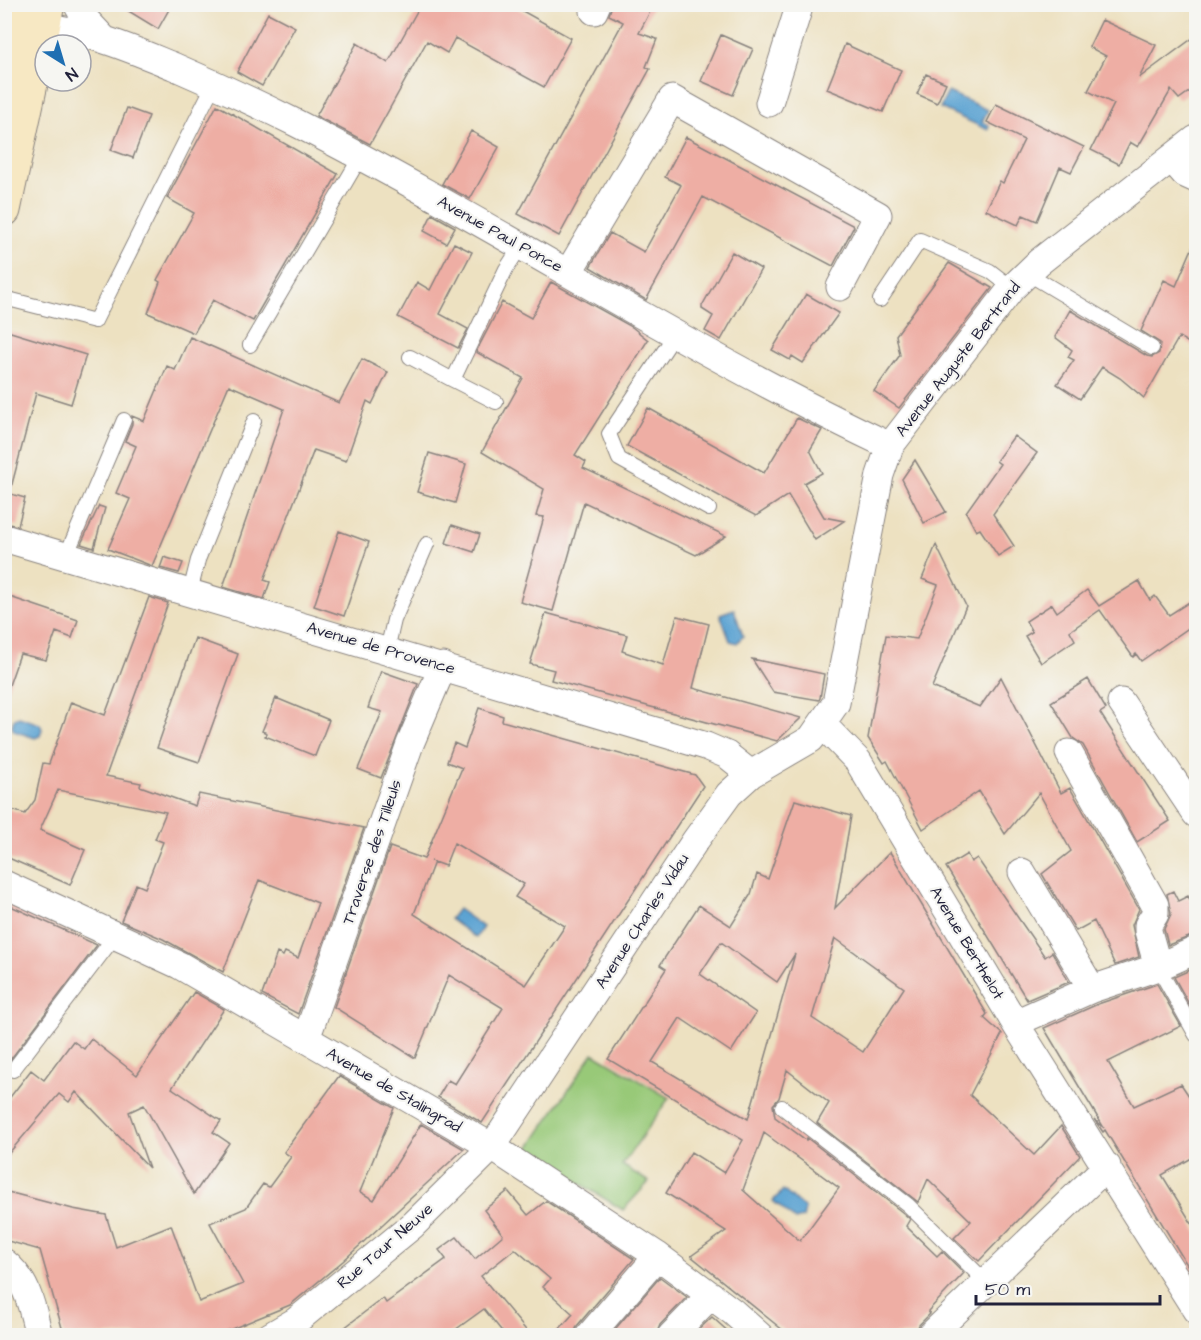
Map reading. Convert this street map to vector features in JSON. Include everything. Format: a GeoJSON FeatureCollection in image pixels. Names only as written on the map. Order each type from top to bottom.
{"type":"FeatureCollection","features":[{"type":"Feature","properties":{"kind":"main road"},"geometry":{"type":"LineString","coordinates":[[4,81],[26,17]]}},
{"type":"Feature","properties":{"kind":"main road"},"geometry":{"type":"LineString","coordinates":[[4,210],[26,17]]}},
{"type":"Feature","properties":{"kind":"street","name":"Avenue Paul Ponce"},"geometry":{"type":"LineString","coordinates":[[77,4],[86,20],[102,37]]}},
{"type":"Feature","properties":{"kind":"street"},"geometry":{"type":"LineString","coordinates":[[769,103],[800,4]]}},
{"type":"Feature","properties":{"kind":"street","name":"Avenue Paul Ponce"},"geometry":{"type":"LineString","coordinates":[[26,17],[102,37],[214,84],[361,156],[676,333],[844,425],[890,446]]}},
{"type":"Feature","properties":{"kind":"street"},"geometry":{"type":"LineString","coordinates":[[568,273],[672,99],[878,215],[840,287]]}},
{"type":"Feature","properties":{"kind":"street","name":"Avenue Auguste Bertrand"},"geometry":{"type":"LineString","coordinates":[[823,725],[836,704],[880,474],[890,446],[1020,280],[1197,139]]}},
{"type":"Feature","properties":{"kind":"street"},"geometry":{"type":"LineString","coordinates":[[1172,159],[1185,174],[1197,179]]}},
{"type":"Feature","properties":{"kind":"street","name":"Avenue de Provence"},"geometry":{"type":"LineString","coordinates":[[4,538],[443,666],[706,746],[727,755],[751,774]]}},
{"type":"Feature","properties":{"kind":"street","name":"Traverse des Tilleuls"},"geometry":{"type":"LineString","coordinates":[[306,1039],[410,744],[443,666]]}},
{"type":"Feature","properties":{"kind":"street"},"geometry":{"type":"LineString","coordinates":[[1121,702],[1197,814]]}},
{"type":"Feature","properties":{"kind":"street","name":"Avenue Charles Vidau"},"geometry":{"type":"LineString","coordinates":[[492,1147],[695,841],[729,794],[751,774],[811,739],[823,725]]}},
{"type":"Feature","properties":{"kind":"street","name":"Avenue Berthelot"},"geometry":{"type":"LineString","coordinates":[[823,725],[858,761],[1015,1023],[1197,1310]]}},
{"type":"Feature","properties":{"kind":"street"},"geometry":{"type":"LineString","coordinates":[[1070,753],[1155,905],[1155,914],[1148,925],[1148,931],[1158,967]]}},
{"type":"Feature","properties":{"kind":"street"},"geometry":{"type":"LineString","coordinates":[[1022,872],[1092,989]]}},
{"type":"Feature","properties":{"kind":"street","name":"Avenue de Stalingrad"},"geometry":{"type":"LineString","coordinates":[[4,884],[179,965],[492,1147],[658,1256],[760,1335]]}},
{"type":"Feature","properties":{"kind":"street"},"geometry":{"type":"LineString","coordinates":[[1015,1023],[1092,989],[1158,967],[1197,950]]}},
{"type":"Feature","properties":{"kind":"street","name":"Rue Tour Neuve"},"geometry":{"type":"LineString","coordinates":[[270,1335],[305,1314],[413,1225],[492,1147]]}},
{"type":"Feature","properties":{"kind":"street"},"geometry":{"type":"LineString","coordinates":[[930,1335],[1107,1166]]}},
{"type":"Feature","properties":{"kind":"street"},"geometry":{"type":"LineString","coordinates":[[589,1335],[658,1256]]}},
{"type":"Feature","properties":{"kind":"street"},"geometry":{"type":"LineString","coordinates":[[11,1267],[27,1288],[39,1335]]}},
{"type":"Feature","properties":{"kind":"street"},"geometry":{"type":"LineString","coordinates":[[671,1335],[711,1295]]}},
{"type":"Feature","properties":{"kind":"lane"},"geometry":{"type":"LineString","coordinates":[[4,298],[95,321],[214,84]]}},
{"type":"Feature","properties":{"kind":"lane"},"geometry":{"type":"LineString","coordinates":[[250,345],[361,156]]}},
{"type":"Feature","properties":{"kind":"lane"},"geometry":{"type":"LineString","coordinates":[[880,300],[920,240],[990,271],[1020,280],[1152,348]]}},
{"type":"Feature","properties":{"kind":"lane"},"geometry":{"type":"LineString","coordinates":[[453,380],[506,269],[521,246]]}},
{"type":"Feature","properties":{"kind":"lane"},"geometry":{"type":"LineString","coordinates":[[676,333],[609,434],[619,459],[709,509]]}},
{"type":"Feature","properties":{"kind":"lane"},"geometry":{"type":"LineString","coordinates":[[410,357],[496,402]]}},
{"type":"Feature","properties":{"kind":"lane"},"geometry":{"type":"LineString","coordinates":[[66,556],[124,420]]}},
{"type":"Feature","properties":{"kind":"lane"},"geometry":{"type":"LineString","coordinates":[[190,592],[198,560],[254,421]]}},
{"type":"Feature","properties":{"kind":"lane"},"geometry":{"type":"LineString","coordinates":[[387,650],[394,620],[427,544]]}},
{"type":"Feature","properties":{"kind":"lane"},"geometry":{"type":"LineString","coordinates":[[13,1070],[115,936]]}},
{"type":"Feature","properties":{"kind":"lane"},"geometry":{"type":"LineString","coordinates":[[1158,967],[1197,1035]]}},
{"type":"Feature","properties":{"kind":"lane"},"geometry":{"type":"LineString","coordinates":[[782,1107],[908,1205],[986,1282]]}},
{"type":"Feature","properties":{"kind":"green space"},"geometry":{"type":"Polygon","coordinates":[[[593,1053],[669,1098],[622,1165],[649,1182],[623,1210],[527,1151],[593,1053]]]}},
{"type":"Feature","properties":{"kind":"water"},"geometry":{"type":"Polygon","coordinates":[[[948,92],[988,110],[982,122],[989,125],[988,130],[940,108],[948,92]]]}},
{"type":"Feature","properties":{"kind":"water"},"geometry":{"type":"Polygon","coordinates":[[[734,609],[743,636],[737,643],[730,641],[720,614],[734,609]]]}},
{"type":"Feature","properties":{"kind":"water"},"geometry":{"type":"Polygon","coordinates":[[[19,717],[40,724],[42,729],[40,736],[35,738],[14,731],[12,726],[14,719],[19,717]]]}},
{"type":"Feature","properties":{"kind":"water"},"geometry":{"type":"Polygon","coordinates":[[[458,909],[483,927],[476,938],[450,919],[458,909]]]}},
{"type":"Feature","properties":{"kind":"water"},"geometry":{"type":"Polygon","coordinates":[[[783,1190],[805,1209],[803,1218],[795,1220],[773,1201],[783,1190]]]}},
{"type":"Feature","properties":{"kind":"building"},"geometry":{"type":"Polygon","coordinates":[[[117,4],[172,4],[158,29],[117,4]]]}},
{"type":"Feature","properties":{"kind":"building"},"geometry":{"type":"Polygon","coordinates":[[[421,4],[510,4],[571,38],[544,87],[455,38],[447,53],[427,41],[370,144],[316,116],[357,43],[388,63],[421,4]]]}},
{"type":"Feature","properties":{"kind":"building"},"geometry":{"type":"Polygon","coordinates":[[[612,4],[654,4],[639,33],[657,39],[646,67],[650,69],[559,236],[518,214],[623,22],[609,15],[612,4]]]}},
{"type":"Feature","properties":{"kind":"building"},"geometry":{"type":"Polygon","coordinates":[[[268,13],[295,27],[262,86],[237,72],[268,13]]]}},
{"type":"Feature","properties":{"kind":"building"},"geometry":{"type":"Polygon","coordinates":[[[1102,20],[1156,45],[1139,78],[1197,35],[1197,86],[1179,99],[1171,90],[1138,147],[1130,142],[1119,164],[1091,150],[1114,104],[1088,91],[1106,56],[1089,47],[1102,20]]]}},
{"type":"Feature","properties":{"kind":"building"},"geometry":{"type":"Polygon","coordinates":[[[721,35],[753,49],[733,95],[701,81],[721,35]]]}},
{"type":"Feature","properties":{"kind":"building"},"geometry":{"type":"Polygon","coordinates":[[[845,44],[901,70],[883,112],[827,89],[845,44]]]}},
{"type":"Feature","properties":{"kind":"building"},"geometry":{"type":"Polygon","coordinates":[[[926,74],[946,83],[937,103],[917,94],[926,74]]]}},
{"type":"Feature","properties":{"kind":"building"},"geometry":{"type":"Polygon","coordinates":[[[996,104],[1084,147],[1071,172],[1060,167],[1037,221],[1023,215],[1018,225],[986,210],[1000,181],[1003,183],[1024,140],[987,122],[996,104]]]}},
{"type":"Feature","properties":{"kind":"building"},"geometry":{"type":"Polygon","coordinates":[[[217,105],[338,174],[253,321],[213,300],[194,333],[148,313],[160,282],[157,280],[194,213],[167,198],[217,105]]]}},
{"type":"Feature","properties":{"kind":"building"},"geometry":{"type":"Polygon","coordinates":[[[127,108],[149,116],[133,158],[111,150],[127,108]]]}},
{"type":"Feature","properties":{"kind":"building"},"geometry":{"type":"Polygon","coordinates":[[[471,131],[499,147],[470,199],[442,184],[471,131]]]}},
{"type":"Feature","properties":{"kind":"building"},"geometry":{"type":"Polygon","coordinates":[[[686,137],[854,226],[833,266],[703,197],[646,300],[590,267],[610,233],[644,252],[681,185],[665,177],[686,137]]]}},
{"type":"Feature","properties":{"kind":"building"},"geometry":{"type":"Polygon","coordinates":[[[432,214],[455,227],[446,243],[424,231],[432,214]]]}},
{"type":"Feature","properties":{"kind":"building"},"geometry":{"type":"Polygon","coordinates":[[[1197,237],[1197,348],[1179,337],[1144,398],[1120,378],[1102,367],[1080,399],[1057,384],[1074,360],[1068,357],[1072,350],[1055,337],[1070,310],[1147,356],[1152,357],[1159,353],[1160,343],[1141,331],[1164,280],[1176,286],[1197,237]]]}},
{"type":"Feature","properties":{"kind":"building"},"geometry":{"type":"Polygon","coordinates":[[[454,243],[472,252],[440,314],[468,329],[458,348],[398,317],[417,282],[430,290],[454,243]]]}},
{"type":"Feature","properties":{"kind":"building"},"geometry":{"type":"Polygon","coordinates":[[[732,252],[761,269],[721,340],[705,331],[713,316],[702,309],[702,306],[732,252]]]}},
{"type":"Feature","properties":{"kind":"building"},"geometry":{"type":"Polygon","coordinates":[[[949,263],[992,288],[899,408],[874,391],[900,355],[896,335],[949,263]]]}},
{"type":"Feature","properties":{"kind":"building"},"geometry":{"type":"Polygon","coordinates":[[[551,282],[632,327],[648,340],[575,455],[586,462],[583,468],[726,536],[696,555],[584,502],[553,611],[520,602],[544,517],[536,516],[544,489],[482,452],[523,378],[476,352],[502,302],[531,318],[551,282]]]}},
{"type":"Feature","properties":{"kind":"building"},"geometry":{"type":"Polygon","coordinates":[[[806,294],[839,313],[803,363],[792,356],[790,360],[772,350],[806,294]]]}},
{"type":"Feature","properties":{"kind":"building"},"geometry":{"type":"Polygon","coordinates":[[[4,330],[86,355],[71,404],[36,393],[11,488],[4,487],[4,330]]]}},
{"type":"Feature","properties":{"kind":"building"},"geometry":{"type":"Polygon","coordinates":[[[190,337],[339,403],[362,359],[388,372],[372,404],[367,401],[346,461],[314,450],[264,580],[270,582],[264,599],[223,587],[284,409],[229,385],[152,566],[108,549],[130,499],[116,493],[136,446],[125,441],[132,424],[132,416],[144,421],[167,366],[175,370],[190,337]]]}},
{"type":"Feature","properties":{"kind":"building"},"geometry":{"type":"Polygon","coordinates":[[[648,408],[764,473],[797,418],[822,430],[810,450],[822,473],[804,483],[824,517],[844,521],[815,540],[788,495],[756,516],[627,446],[648,408]]]}},
{"type":"Feature","properties":{"kind":"building"},"geometry":{"type":"Polygon","coordinates":[[[1014,436],[1037,453],[993,514],[1014,546],[998,556],[980,529],[976,531],[966,512],[1000,464],[996,461],[1014,436]]]}},
{"type":"Feature","properties":{"kind":"building"},"geometry":{"type":"Polygon","coordinates":[[[429,453],[466,464],[455,503],[417,492],[429,453]]]}},
{"type":"Feature","properties":{"kind":"building"},"geometry":{"type":"Polygon","coordinates":[[[915,460],[946,512],[924,523],[902,479],[915,460]]]}},
{"type":"Feature","properties":{"kind":"building"},"geometry":{"type":"Polygon","coordinates":[[[4,492],[25,498],[18,526],[4,523],[4,492]]]}},
{"type":"Feature","properties":{"kind":"building"},"geometry":{"type":"Polygon","coordinates":[[[99,506],[105,508],[94,548],[81,544],[99,506]]]}},
{"type":"Feature","properties":{"kind":"building"},"geometry":{"type":"Polygon","coordinates":[[[452,525],[480,534],[474,552],[446,543],[452,525]]]}},
{"type":"Feature","properties":{"kind":"building"},"geometry":{"type":"Polygon","coordinates":[[[339,531],[369,542],[344,616],[314,606],[339,531]]]}},
{"type":"Feature","properties":{"kind":"building"},"geometry":{"type":"Polygon","coordinates":[[[936,545],[966,606],[932,687],[980,707],[1001,677],[1061,793],[1070,788],[1139,909],[1132,925],[1139,957],[1115,965],[1094,921],[1076,931],[1042,874],[1071,851],[1039,793],[1005,834],[979,791],[923,829],[887,761],[884,763],[868,738],[886,635],[917,639],[938,585],[922,579],[936,545]]]}},
{"type":"Feature","properties":{"kind":"building"},"geometry":{"type":"Polygon","coordinates":[[[164,557],[183,563],[179,573],[160,568],[164,557]]]}},
{"type":"Feature","properties":{"kind":"building"},"geometry":{"type":"Polygon","coordinates":[[[1139,581],[1150,600],[1155,596],[1169,615],[1197,597],[1197,622],[1141,661],[1136,654],[1133,657],[1100,610],[1070,631],[1075,640],[1041,663],[1025,636],[1032,632],[1026,621],[1052,604],[1057,612],[1087,590],[1099,606],[1139,581]]]}},
{"type":"Feature","properties":{"kind":"building"},"geometry":{"type":"Polygon","coordinates":[[[4,595],[78,620],[72,638],[56,632],[46,660],[20,654],[7,691],[4,690],[4,595]]]}},
{"type":"Feature","properties":{"kind":"building"},"geometry":{"type":"Polygon","coordinates":[[[149,597],[168,603],[106,776],[141,783],[140,786],[195,806],[199,794],[364,828],[298,1014],[262,995],[277,953],[283,956],[285,952],[298,958],[318,903],[259,880],[223,972],[163,939],[121,921],[136,884],[145,888],[163,842],[155,839],[166,812],[58,790],[40,830],[85,850],[70,885],[4,856],[4,808],[25,814],[35,800],[43,763],[49,764],[71,702],[105,715],[149,597]]]}},
{"type":"Feature","properties":{"kind":"building"},"geometry":{"type":"Polygon","coordinates":[[[546,613],[627,635],[622,651],[663,665],[677,616],[709,624],[693,688],[801,718],[777,741],[551,680],[554,670],[530,664],[546,613]]]}},
{"type":"Feature","properties":{"kind":"building"},"geometry":{"type":"Polygon","coordinates":[[[195,638],[238,654],[199,762],[157,748],[195,638]]]}},
{"type":"Feature","properties":{"kind":"building"},"geometry":{"type":"Polygon","coordinates":[[[752,659],[824,674],[819,700],[773,692],[752,659]]]}},
{"type":"Feature","properties":{"kind":"building"},"geometry":{"type":"Polygon","coordinates":[[[381,671],[418,684],[381,778],[358,769],[382,712],[368,708],[381,671]]]}},
{"type":"Feature","properties":{"kind":"building"},"geometry":{"type":"Polygon","coordinates":[[[1088,679],[1106,709],[1100,713],[1170,821],[1137,842],[1083,745],[1073,738],[1051,702],[1088,679]]]}},
{"type":"Feature","properties":{"kind":"building"},"geometry":{"type":"Polygon","coordinates":[[[276,698],[329,720],[315,756],[265,736],[267,733],[262,731],[276,698]]]}},
{"type":"Feature","properties":{"kind":"building"},"geometry":{"type":"Polygon","coordinates":[[[479,708],[503,716],[502,721],[695,775],[703,786],[482,1123],[438,1097],[448,1080],[455,1084],[503,1008],[449,975],[415,1058],[334,1007],[390,847],[424,859],[462,768],[447,762],[454,743],[465,748],[479,708]],[[454,843],[445,866],[434,862],[414,914],[526,985],[565,926],[515,897],[524,884],[454,843]]]}},
{"type":"Feature","properties":{"kind":"building"},"geometry":{"type":"Polygon","coordinates":[[[795,800],[851,816],[835,908],[890,852],[987,1014],[984,1018],[1002,1034],[970,1095],[1034,1155],[1061,1126],[1080,1156],[979,1261],[954,1238],[971,1221],[928,1179],[918,1202],[817,1123],[829,1103],[787,1070],[779,1098],[773,1105],[775,1117],[806,1140],[807,1138],[902,1212],[910,1219],[906,1226],[937,1256],[942,1251],[964,1273],[928,1311],[930,1314],[919,1325],[915,1335],[789,1335],[691,1256],[726,1231],[666,1193],[691,1152],[724,1173],[743,1140],[608,1059],[666,969],[660,965],[699,905],[731,926],[751,894],[757,874],[768,879],[795,800]],[[835,938],[812,1018],[863,1052],[904,988],[835,938]],[[721,942],[700,974],[756,1013],[731,1052],[680,1018],[652,1062],[748,1119],[795,954],[777,982],[721,942]],[[764,1133],[743,1190],[800,1241],[839,1188],[764,1133]]]}},
{"type":"Feature","properties":{"kind":"building"},"geometry":{"type":"Polygon","coordinates":[[[967,854],[971,862],[977,858],[1045,957],[1052,952],[1069,982],[1027,1000],[946,867],[967,854]]]}},
{"type":"Feature","properties":{"kind":"building"},"geometry":{"type":"Polygon","coordinates":[[[1173,891],[1178,901],[1188,896],[1197,911],[1197,934],[1168,945],[1164,929],[1171,914],[1167,894],[1173,891]]]}},
{"type":"Feature","properties":{"kind":"building"},"geometry":{"type":"Polygon","coordinates":[[[4,903],[97,945],[4,1068],[4,903]]]}},
{"type":"Feature","properties":{"kind":"building"},"geometry":{"type":"Polygon","coordinates":[[[1197,967],[1197,1014],[1195,1015],[1174,977],[1197,967]]]}},
{"type":"Feature","properties":{"kind":"building"},"geometry":{"type":"Polygon","coordinates":[[[1157,984],[1181,1026],[1108,1062],[1134,1106],[1181,1084],[1197,1108],[1197,1155],[1162,1175],[1197,1232],[1197,1281],[1105,1130],[1103,1132],[1094,1119],[1104,1128],[1044,1028],[1098,1004],[1157,984]]]}},
{"type":"Feature","properties":{"kind":"building"},"geometry":{"type":"Polygon","coordinates":[[[194,992],[224,1009],[172,1088],[221,1121],[213,1132],[229,1143],[194,1194],[144,1105],[129,1112],[149,1168],[76,1092],[69,1102],[59,1094],[4,1159],[4,1105],[31,1070],[44,1080],[73,1041],[84,1049],[91,1039],[137,1075],[194,992]]]}},
{"type":"Feature","properties":{"kind":"building"},"geometry":{"type":"Polygon","coordinates":[[[339,1076],[394,1108],[360,1192],[374,1200],[421,1124],[464,1149],[343,1261],[290,1305],[217,1335],[64,1335],[40,1250],[4,1240],[4,1191],[106,1215],[116,1247],[171,1225],[199,1302],[243,1284],[210,1223],[246,1208],[263,1184],[269,1187],[291,1157],[284,1152],[339,1076]]]}},
{"type":"Feature","properties":{"kind":"building"},"geometry":{"type":"Polygon","coordinates":[[[508,1191],[528,1215],[546,1201],[634,1259],[577,1326],[574,1335],[554,1335],[573,1314],[543,1287],[550,1279],[515,1249],[481,1276],[530,1335],[505,1335],[484,1309],[448,1335],[335,1335],[383,1298],[386,1303],[446,1259],[439,1250],[457,1237],[475,1259],[503,1235],[484,1210],[508,1191]]]}},
{"type":"Feature","properties":{"kind":"building"},"geometry":{"type":"Polygon","coordinates":[[[660,1277],[687,1297],[660,1325],[656,1335],[610,1335],[660,1277]]]}},
{"type":"Feature","properties":{"kind":"building"},"geometry":{"type":"Polygon","coordinates":[[[712,1317],[732,1335],[693,1335],[712,1317]]]}}]}
